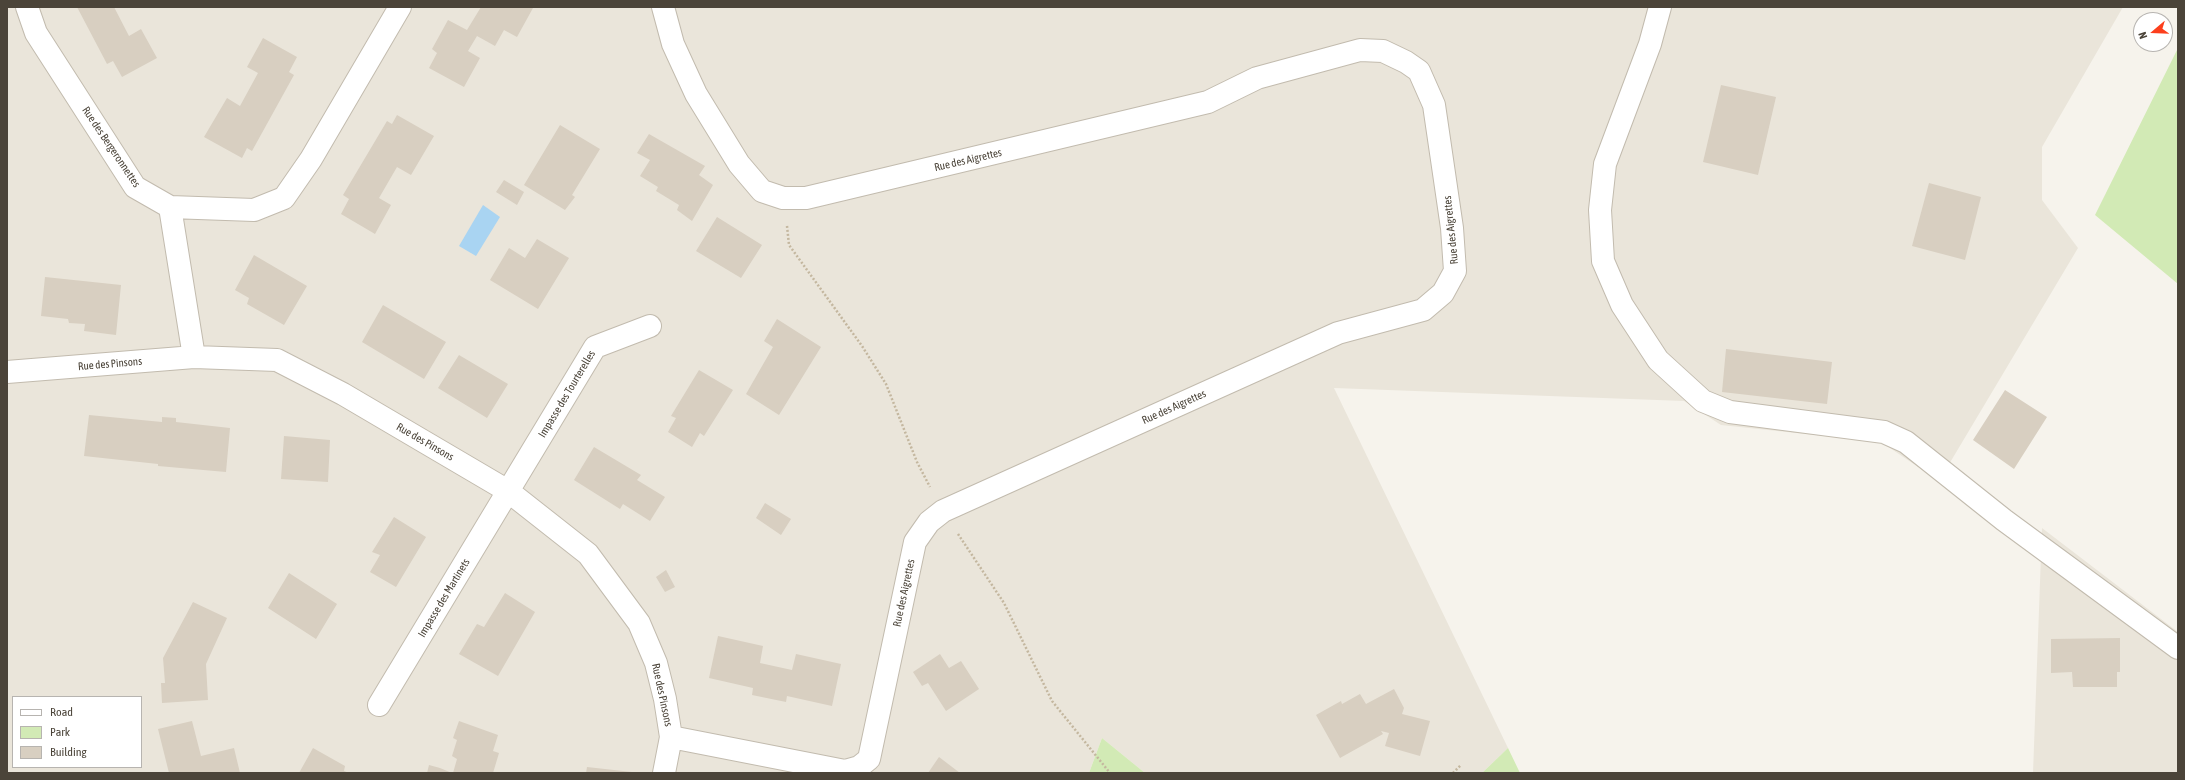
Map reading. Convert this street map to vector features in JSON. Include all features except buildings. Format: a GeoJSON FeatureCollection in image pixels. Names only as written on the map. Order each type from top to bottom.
{"type":"FeatureCollection","features":[{"type":"Feature","properties":{"kind":"street","name":"Rue des Bergeronnettes"},"geometry":{"type":"LineString","coordinates":[[27,7],[36,33],[135,188],[170,206],[254,210],[284,198],[311,158],[400,7]]}},
{"type":"Feature","properties":{"kind":"street","name":"Rue des Aigrettes"},"geometry":{"type":"LineString","coordinates":[[663,7],[673,44],[696,94],[739,164],[762,191],[783,198],[806,198],[1200,104],[1256,78],[1360,50],[1383,51],[1406,62],[1420,71],[1434,105],[1452,228],[1455,271],[1443,293],[1423,310],[1338,333],[950,508],[929,522],[915,542],[869,759],[859,767],[845,771],[671,737]]}},
{"type":"Feature","properties":{"kind":"street"},"geometry":{"type":"LineString","coordinates":[[1660,7],[1650,44],[1605,164],[1600,210],[1603,261],[1622,305],[1658,360],[1703,401],[1730,412],[1884,432],[1906,442],[2004,520],[2178,648]]}},
{"type":"Feature","properties":{"kind":"street"},"geometry":{"type":"LineString","coordinates":[[170,206],[194,357]]}},
{"type":"Feature","properties":{"kind":"street","name":"Impasse des Tourterelles"},"geometry":{"type":"LineString","coordinates":[[508,491],[595,346],[650,326]]}},
{"type":"Feature","properties":{"kind":"street","name":"Rue des Pinsons"},"geometry":{"type":"LineString","coordinates":[[7,372],[194,357],[277,360],[343,394],[508,491],[588,554],[639,623],[656,663],[665,699],[671,737],[664,773]]}},
{"type":"Feature","properties":{"kind":"street","name":"Impasse des Martinets"},"geometry":{"type":"LineString","coordinates":[[379,705],[508,491]]}},
{"type":"Feature","properties":{"kind":"path"},"geometry":{"type":"LineString","coordinates":[[1453,773],[1461,765]]}},
{"type":"Feature","properties":{"kind":"shaded area"},"geometry":{"type":"Polygon","coordinates":[[[7,7],[2123,7],[2042,147],[2042,200],[2078,248],[1939,481],[1881,442],[1721,425],[1684,401],[1334,388],[1508,748],[1482,773],[1145,773],[1102,738],[1089,773],[7,773],[7,7]]]}},
{"type":"Feature","properties":{"kind":"shaded area"},"geometry":{"type":"Polygon","coordinates":[[[2042,528],[2178,632],[2178,773],[2033,773],[2042,528]]]}},
{"type":"Feature","properties":{"kind":"green space"},"geometry":{"type":"Polygon","coordinates":[[[2178,48],[2178,284],[2095,215],[2178,48]]]}},
{"type":"Feature","properties":{"kind":"green space"},"geometry":{"type":"Polygon","coordinates":[[[1102,738],[1145,773],[1089,773],[1102,738]]]}},
{"type":"Feature","properties":{"kind":"green space"},"geometry":{"type":"Polygon","coordinates":[[[1508,748],[1520,773],[1482,773],[1508,748]]]}},
{"type":"Feature","properties":{"kind":"water"},"geometry":{"type":"Polygon","coordinates":[[[483,205],[500,217],[476,256],[459,246],[483,205]]]}}]}
